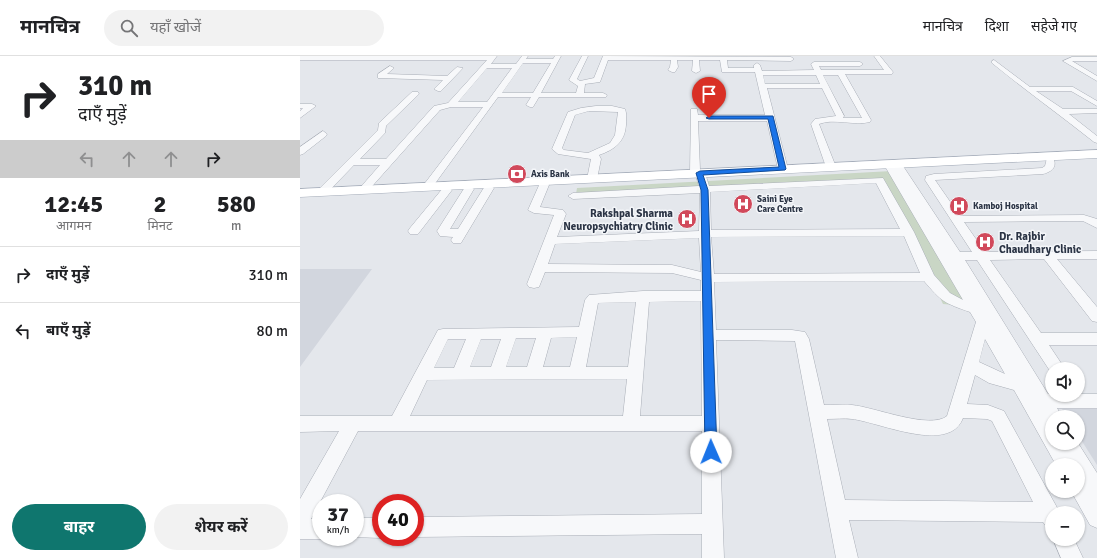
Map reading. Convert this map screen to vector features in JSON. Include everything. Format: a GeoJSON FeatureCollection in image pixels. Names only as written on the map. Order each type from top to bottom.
{"type":"FeatureCollection","features":[{"type":"Feature","properties":{"kind":"main road"},"geometry":{"type":"LineString","coordinates":[[300,197],[700,178],[1097,154]]}},
{"type":"Feature","properties":{"kind":"main road"},"geometry":{"type":"LineString","coordinates":[[300,193],[592,179],[700,178],[783,169],[894,167],[1097,158]]}},
{"type":"Feature","properties":{"kind":"street"},"geometry":{"type":"LineString","coordinates":[[448,58],[456,56]]}},
{"type":"Feature","properties":{"kind":"street"},"geometry":{"type":"LineString","coordinates":[[585,56],[573,80],[580,84],[597,80],[605,57],[791,59]]}},
{"type":"Feature","properties":{"kind":"street"},"geometry":{"type":"LineString","coordinates":[[854,56],[866,72]]}},
{"type":"Feature","properties":{"kind":"street"},"geometry":{"type":"LineString","coordinates":[[723,58],[726,70],[781,73],[888,72],[877,56]]}},
{"type":"Feature","properties":{"kind":"street"},"geometry":{"type":"LineString","coordinates":[[375,68],[400,68],[411,57]]}},
{"type":"Feature","properties":{"kind":"street"},"geometry":{"type":"LineString","coordinates":[[306,58],[493,57]]}},
{"type":"Feature","properties":{"kind":"street"},"geometry":{"type":"LineString","coordinates":[[451,105],[493,57]]}},
{"type":"Feature","properties":{"kind":"street"},"geometry":{"type":"LineString","coordinates":[[445,68],[484,67],[521,61],[557,58]]}},
{"type":"Feature","properties":{"kind":"street"},"geometry":{"type":"LineString","coordinates":[[530,105],[557,58]]}},
{"type":"Feature","properties":{"kind":"street"},"geometry":{"type":"LineString","coordinates":[[672,70],[674,67],[674,58]]}},
{"type":"Feature","properties":{"kind":"street"},"geometry":{"type":"LineString","coordinates":[[694,58],[696,71]]}},
{"type":"Feature","properties":{"kind":"street"},"geometry":{"type":"LineString","coordinates":[[756,58],[783,169]]}},
{"type":"Feature","properties":{"kind":"street"},"geometry":{"type":"LineString","coordinates":[[1095,77],[1066,61],[1070,58],[1097,59]]}},
{"type":"Feature","properties":{"kind":"street"},"geometry":{"type":"LineString","coordinates":[[776,59],[781,73]]}},
{"type":"Feature","properties":{"kind":"street"},"geometry":{"type":"LineString","coordinates":[[427,187],[521,61]]}},
{"type":"Feature","properties":{"kind":"street"},"geometry":{"type":"LineString","coordinates":[[994,62],[1045,102],[1097,103]]}},
{"type":"Feature","properties":{"kind":"street"},"geometry":{"type":"LineString","coordinates":[[831,167],[815,124],[818,121],[867,120],[834,84],[818,72],[814,65],[860,64]]}},
{"type":"Feature","properties":{"kind":"street"},"geometry":{"type":"LineString","coordinates":[[390,68],[381,76],[449,78]]}},
{"type":"Feature","properties":{"kind":"street"},"geometry":{"type":"LineString","coordinates":[[438,89],[449,78],[465,68]]}},
{"type":"Feature","properties":{"kind":"street"},"geometry":{"type":"LineString","coordinates":[[835,120],[840,118],[834,84],[840,72]]}},
{"type":"Feature","properties":{"kind":"street"},"geometry":{"type":"LineString","coordinates":[[322,192],[382,131],[382,125],[428,77]]}},
{"type":"Feature","properties":{"kind":"street"},"geometry":{"type":"LineString","coordinates":[[579,95],[582,86],[580,84]]}},
{"type":"Feature","properties":{"kind":"street"},"geometry":{"type":"LineString","coordinates":[[762,86],[834,84]]}},
{"type":"Feature","properties":{"kind":"street"},"geometry":{"type":"LineString","coordinates":[[1030,89],[1073,89],[1097,103]]}},
{"type":"Feature","properties":{"kind":"street"},"geometry":{"type":"LineString","coordinates":[[495,95],[603,95]]}},
{"type":"Feature","properties":{"kind":"street"},"geometry":{"type":"LineString","coordinates":[[1059,103],[1087,97]]}},
{"type":"Feature","properties":{"kind":"street"},"geometry":{"type":"LineString","coordinates":[[1059,103],[1072,111],[1097,111]]}},
{"type":"Feature","properties":{"kind":"street"},"geometry":{"type":"LineString","coordinates":[[1059,103],[1081,127],[1097,140]]}},
{"type":"Feature","properties":{"kind":"street"},"geometry":{"type":"LineString","coordinates":[[363,190],[437,108],[451,105],[488,104]]}},
{"type":"Feature","properties":{"kind":"street"},"geometry":{"type":"LineString","coordinates":[[300,106],[312,106],[300,115]]}},
{"type":"Feature","properties":{"kind":"street"},"geometry":{"type":"LineString","coordinates":[[591,155],[605,150],[618,141],[621,135],[622,111],[616,109],[583,109],[571,114],[557,149],[561,152],[591,155],[596,159],[592,179]]}},
{"type":"Feature","properties":{"kind":"street"},"geometry":{"type":"LineString","coordinates":[[713,558],[708,278],[694,114],[771,118]]}},
{"type":"Feature","properties":{"kind":"street"},"geometry":{"type":"LineString","coordinates":[[1081,127],[1097,127]]}},
{"type":"Feature","properties":{"kind":"street"},"geometry":{"type":"LineString","coordinates":[[300,152],[323,134]]}},
{"type":"Feature","properties":{"kind":"street"},"geometry":{"type":"LineString","coordinates":[[1050,160],[1051,166],[1043,172],[930,178],[1052,362]]}},
{"type":"Feature","properties":{"kind":"street"},"geometry":{"type":"LineString","coordinates":[[351,162],[388,162]]}},
{"type":"Feature","properties":{"kind":"street"},"geometry":{"type":"LineString","coordinates":[[894,167],[950,256],[1036,401],[1045,423]]}},
{"type":"Feature","properties":{"kind":"street"},"geometry":{"type":"LineString","coordinates":[[574,196],[700,178],[879,180],[908,232],[928,277],[945,296],[979,316]]}},
{"type":"Feature","properties":{"kind":"street"},"geometry":{"type":"LineString","coordinates":[[534,284],[560,214],[555,210],[534,210],[544,185]]}},
{"type":"Feature","properties":{"kind":"street"},"geometry":{"type":"LineString","coordinates":[[469,189],[442,230],[444,233],[459,237],[490,188]]}},
{"type":"Feature","properties":{"kind":"street"},"geometry":{"type":"LineString","coordinates":[[414,231],[447,190]]}},
{"type":"Feature","properties":{"kind":"street"},"geometry":{"type":"LineString","coordinates":[[957,219],[1084,218],[1093,221],[1097,225]]}},
{"type":"Feature","properties":{"kind":"street"},"geometry":{"type":"LineString","coordinates":[[550,241],[705,234],[908,232]]}},
{"type":"Feature","properties":{"kind":"street"},"geometry":{"type":"LineString","coordinates":[[1047,255],[1097,317]]}},
{"type":"Feature","properties":{"kind":"street"},"geometry":{"type":"LineString","coordinates":[[950,256],[1097,255]]}},
{"type":"Feature","properties":{"kind":"street"},"geometry":{"type":"LineString","coordinates":[[950,256],[979,316],[1020,385],[1046,410]]}},
{"type":"Feature","properties":{"kind":"street"},"geometry":{"type":"LineString","coordinates":[[540,268],[672,269],[708,278],[928,277]]}},
{"type":"Feature","properties":{"kind":"street"},"geometry":{"type":"LineString","coordinates":[[631,424],[644,296]]}},
{"type":"Feature","properties":{"kind":"street"},"geometry":{"type":"LineString","coordinates":[[577,373],[592,300],[594,298],[708,296]]}},
{"type":"Feature","properties":{"kind":"street"},"geometry":{"type":"LineString","coordinates":[[1082,298],[1097,298]]}},
{"type":"Feature","properties":{"kind":"street"},"geometry":{"type":"LineString","coordinates":[[817,412],[852,412],[924,428],[947,426],[954,420],[970,365],[979,316]]}},
{"type":"Feature","properties":{"kind":"street"},"geometry":{"type":"LineString","coordinates":[[397,424],[443,334],[585,332]]}},
{"type":"Feature","properties":{"kind":"street"},"geometry":{"type":"LineString","coordinates":[[459,374],[476,333]]}},
{"type":"Feature","properties":{"kind":"street"},"geometry":{"type":"LineString","coordinates":[[496,374],[511,333]]}},
{"type":"Feature","properties":{"kind":"street"},"geometry":{"type":"LineString","coordinates":[[533,374],[545,333]]}},
{"type":"Feature","properties":{"kind":"street"},"geometry":{"type":"LineString","coordinates":[[709,335],[800,336],[803,342],[847,558]]}},
{"type":"Feature","properties":{"kind":"street"},"geometry":{"type":"LineString","coordinates":[[1037,339],[1097,339]]}},
{"type":"Feature","properties":{"kind":"street"},"geometry":{"type":"LineString","coordinates":[[970,365],[995,378],[1020,385]]}},
{"type":"Feature","properties":{"kind":"street"},"geometry":{"type":"LineString","coordinates":[[422,374],[636,373]]}},
{"type":"Feature","properties":{"kind":"street"},"geometry":{"type":"LineString","coordinates":[[1085,399],[1097,401]]}},
{"type":"Feature","properties":{"kind":"street"},"geometry":{"type":"LineString","coordinates":[[1036,401],[1045,400]]}},
{"type":"Feature","properties":{"kind":"street"},"geometry":{"type":"LineString","coordinates":[[956,411],[988,412],[998,416],[1046,506]]}},
{"type":"Feature","properties":{"kind":"street"},"geometry":{"type":"LineString","coordinates":[[300,424],[710,423]]}},
{"type":"Feature","properties":{"kind":"street"},"geometry":{"type":"LineString","coordinates":[[300,518],[353,424]]}},
{"type":"Feature","properties":{"kind":"street"},"geometry":{"type":"LineString","coordinates":[[1072,450],[1097,491]]}},
{"type":"Feature","properties":{"kind":"street"},"geometry":{"type":"LineString","coordinates":[[1085,498],[1097,518]]}},
{"type":"Feature","properties":{"kind":"street"},"geometry":{"type":"LineString","coordinates":[[837,510],[1045,515]]}},
{"type":"Feature","properties":{"kind":"street"},"geometry":{"type":"LineString","coordinates":[[424,527],[712,524]]}},
{"type":"Feature","properties":{"kind":"street"},"geometry":{"type":"LineString","coordinates":[[300,529],[312,528]]}},
{"type":"Feature","properties":{"kind":"street"},"geometry":{"type":"LineString","coordinates":[[1066,546],[1072,558]]}},
{"type":"Feature","properties":{"kind":"shaded area"},"geometry":{"type":"Polygon","coordinates":[[[300,269],[372,269],[300,367],[300,269]]]}},
{"type":"Feature","properties":{"kind":"shaded area"},"geometry":{"type":"Polygon","coordinates":[[[1097,409],[1097,465],[1085,446],[1085,410],[1063,410],[1097,409]]]}},
{"type":"Feature","properties":{"kind":"green space"},"geometry":{"type":"Polygon","coordinates":[[[892,171],[967,306],[943,304],[882,179],[576,194],[577,188],[892,171]]]}},
{"type":"Feature","properties":{"kind":"place","name":"Axis Bank"},"geometry":{"type":"Point","coordinates":[517,174]}},
{"type":"Feature","properties":{"kind":"place","name":"Saini Eye Care Centre"},"geometry":{"type":"Point","coordinates":[743,204]}},
{"type":"Feature","properties":{"kind":"place","name":"Kamboj Hospital"},"geometry":{"type":"Point","coordinates":[959,206]}},
{"type":"Feature","properties":{"kind":"place","name":"Rakshpal Sharma Neuropsychiatry Clinic"},"geometry":{"type":"Point","coordinates":[687,219]}},
{"type":"Feature","properties":{"kind":"place","name":"Dr. Rajbir Chaudhary Clinic"},"geometry":{"type":"Point","coordinates":[985,242]}},
{"type":"Feature","properties":{"kind":"route"},"geometry":{"type":"LineString","coordinates":[[709,118],[771,118],[783,169],[700,173],[705,190],[711,452]]}}]}
